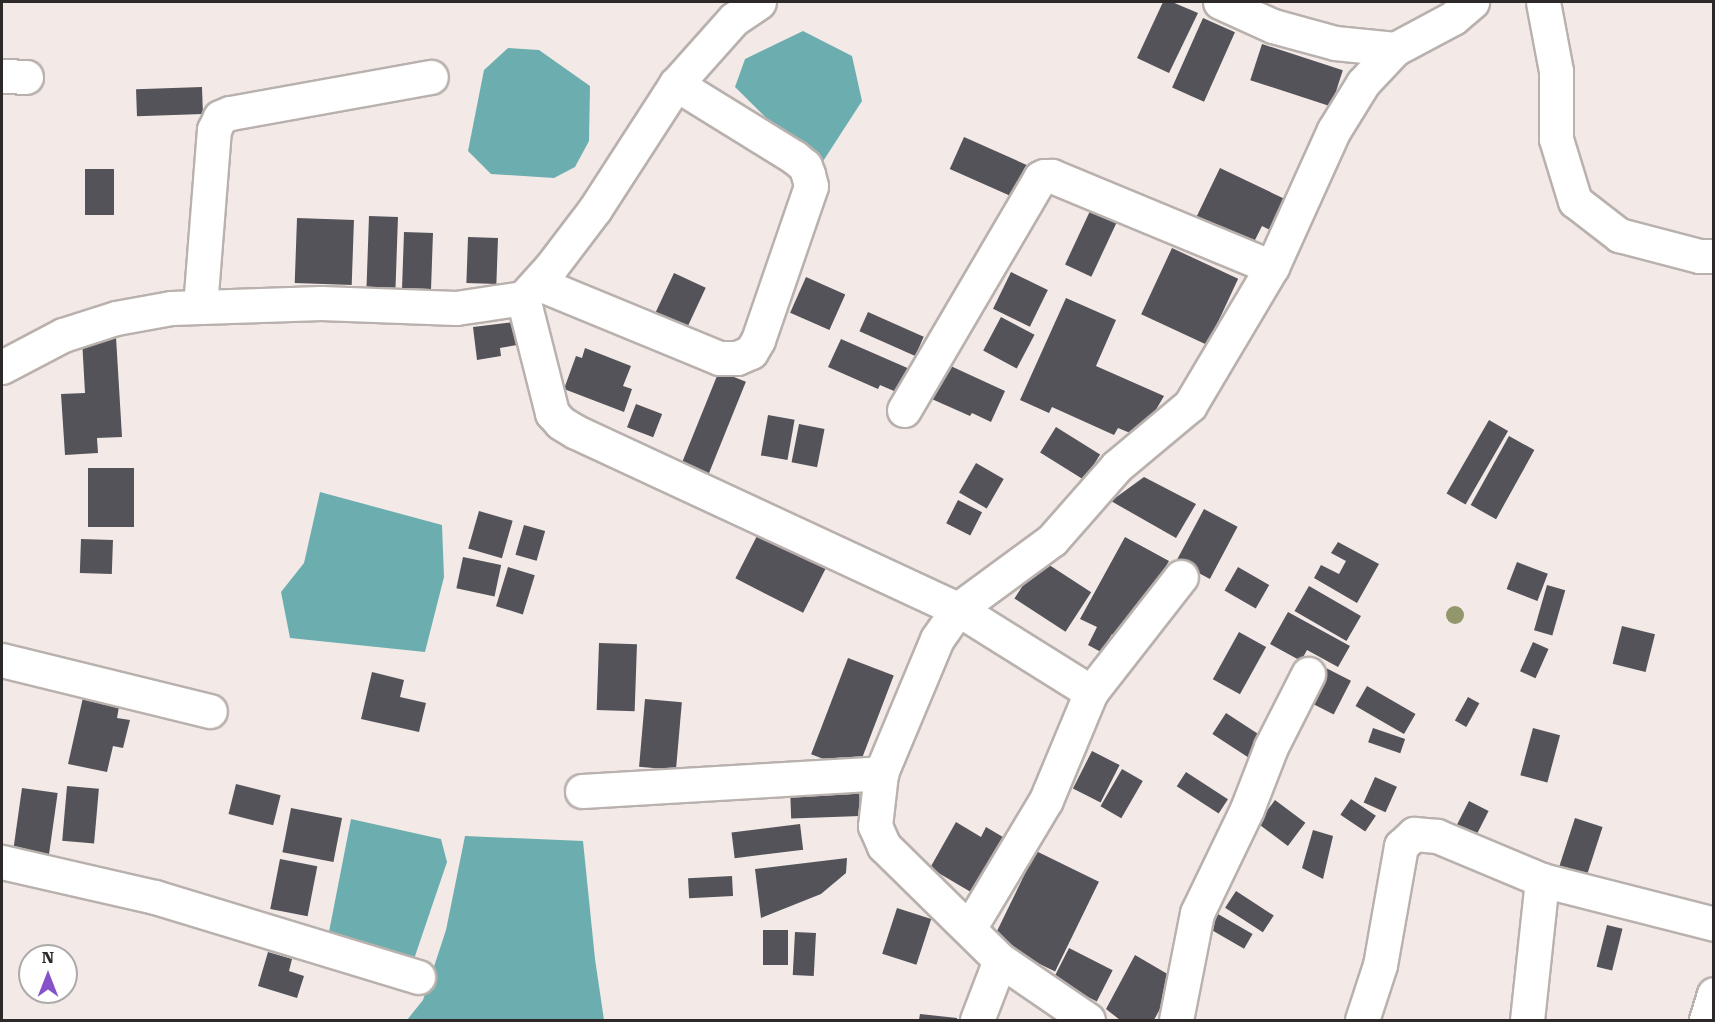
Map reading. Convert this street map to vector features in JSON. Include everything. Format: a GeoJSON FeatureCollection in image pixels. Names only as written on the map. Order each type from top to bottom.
{"type":"FeatureCollection","features":[{"type":"Feature","properties":{"kind":"street"},"geometry":{"type":"LineString","coordinates":[[759,2],[734,19],[676,84],[594,209],[530,291],[552,413],[561,423],[576,432],[958,609],[1091,692]]}},
{"type":"Feature","properties":{"kind":"street"},"geometry":{"type":"LineString","coordinates":[[1220,2],[1273,26],[1324,40],[1395,49]]}},
{"type":"Feature","properties":{"kind":"street"},"geometry":{"type":"LineString","coordinates":[[1088,1020],[1000,960],[970,927],[899,863],[884,846],[875,826],[880,773],[937,639],[958,609],[1052,540],[1117,466],[1190,405],[1272,267],[1334,130],[1363,83],[1395,49],[1453,18],[1472,2]]}},
{"type":"Feature","properties":{"kind":"street"},"geometry":{"type":"LineString","coordinates":[[1543,2],[1556,71],[1556,139],[1575,201],[1619,235],[1699,256],[1713,256]]}},
{"type":"Feature","properties":{"kind":"street"},"geometry":{"type":"LineString","coordinates":[[200,307],[214,130],[220,117],[230,112],[431,77]]}},
{"type":"Feature","properties":{"kind":"street"},"geometry":{"type":"LineString","coordinates":[[2,367],[63,335],[116,318],[171,308],[321,303],[456,308],[530,291],[719,358],[737,358],[751,352],[758,340],[811,186],[805,166],[794,157],[676,84]]}},
{"type":"Feature","properties":{"kind":"street"},"geometry":{"type":"LineString","coordinates":[[904,410],[1040,178],[1044,176],[1052,176],[1272,267]]}},
{"type":"Feature","properties":{"kind":"street"},"geometry":{"type":"LineString","coordinates":[[970,927],[1047,800],[1091,692],[1181,577]]}},
{"type":"Feature","properties":{"kind":"street"},"geometry":{"type":"LineString","coordinates":[[2,660],[210,711]]}},
{"type":"Feature","properties":{"kind":"street"},"geometry":{"type":"LineString","coordinates":[[1176,1020],[1197,913],[1247,809],[1271,747],[1308,674]]}},
{"type":"Feature","properties":{"kind":"street"},"geometry":{"type":"LineString","coordinates":[[582,791],[880,773]]}},
{"type":"Feature","properties":{"kind":"street"},"geometry":{"type":"LineString","coordinates":[[1362,1020],[1380,965],[1401,846],[1414,834],[1437,836],[1542,880],[1713,924]]}},
{"type":"Feature","properties":{"kind":"street"},"geometry":{"type":"LineString","coordinates":[[2,862],[155,897],[418,977]]}},
{"type":"Feature","properties":{"kind":"street"},"geometry":{"type":"LineString","coordinates":[[1527,1020],[1542,880]]}},
{"type":"Feature","properties":{"kind":"street"},"geometry":{"type":"LineString","coordinates":[[977,1020],[1000,960]]}},
{"type":"Feature","properties":{"kind":"street"},"geometry":{"type":"LineString","coordinates":[[1706,1020],[1713,993]]}},
{"type":"Feature","properties":{"kind":"water"},"geometry":{"type":"Polygon","coordinates":[[[803,31],[852,56],[862,101],[818,169],[735,87],[745,59],[803,31]]]}},
{"type":"Feature","properties":{"kind":"water"},"geometry":{"type":"Polygon","coordinates":[[[508,48],[539,50],[590,86],[589,141],[575,167],[554,178],[491,174],[468,151],[484,70],[508,48]]]}},
{"type":"Feature","properties":{"kind":"water"},"geometry":{"type":"Polygon","coordinates":[[[320,492],[442,525],[444,577],[425,652],[290,638],[281,592],[304,563],[320,492]]]}},
{"type":"Feature","properties":{"kind":"water"},"geometry":{"type":"Polygon","coordinates":[[[351,819],[441,839],[447,862],[413,962],[328,937],[351,819]]]}},
{"type":"Feature","properties":{"kind":"water"},"geometry":{"type":"Polygon","coordinates":[[[465,836],[583,841],[595,959],[604,1020],[407,1020],[423,1000],[446,930],[465,836]]]}},
{"type":"Feature","properties":{"kind":"building"},"geometry":{"type":"Polygon","coordinates":[[[1163,2],[1172,2],[1198,13],[1169,73],[1137,58],[1163,2]]]}},
{"type":"Feature","properties":{"kind":"building"},"geometry":{"type":"Polygon","coordinates":[[[1203,18],[1235,32],[1204,102],[1172,87],[1203,18]]]}},
{"type":"Feature","properties":{"kind":"building"},"geometry":{"type":"Polygon","coordinates":[[[1262,44],[1343,70],[1331,106],[1250,80],[1262,44]]]}},
{"type":"Feature","properties":{"kind":"building"},"geometry":{"type":"Polygon","coordinates":[[[202,87],[203,114],[137,116],[136,89],[202,87]]]}},
{"type":"Feature","properties":{"kind":"building"},"geometry":{"type":"Polygon","coordinates":[[[964,137],[1029,166],[1015,198],[950,169],[964,137]]]}},
{"type":"Feature","properties":{"kind":"building"},"geometry":{"type":"Polygon","coordinates":[[[1220,168],[1289,201],[1274,232],[1262,226],[1250,250],[1193,224],[1220,168]]]}},
{"type":"Feature","properties":{"kind":"building"},"geometry":{"type":"Polygon","coordinates":[[[85,169],[114,169],[114,215],[85,215],[85,169]]]}},
{"type":"Feature","properties":{"kind":"building"},"geometry":{"type":"Polygon","coordinates":[[[1090,211],[1116,223],[1091,277],[1065,264],[1090,211]]]}},
{"type":"Feature","properties":{"kind":"building"},"geometry":{"type":"Polygon","coordinates":[[[369,216],[398,217],[395,295],[366,294],[369,216]]]}},
{"type":"Feature","properties":{"kind":"building"},"geometry":{"type":"Polygon","coordinates":[[[297,218],[354,220],[352,285],[295,283],[297,218]]]}},
{"type":"Feature","properties":{"kind":"building"},"geometry":{"type":"Polygon","coordinates":[[[404,232],[433,233],[431,292],[402,291],[404,232]]]}},
{"type":"Feature","properties":{"kind":"building"},"geometry":{"type":"Polygon","coordinates":[[[468,237],[498,238],[496,284],[466,283],[468,237]]]}},
{"type":"Feature","properties":{"kind":"building"},"geometry":{"type":"Polygon","coordinates":[[[1172,248],[1238,279],[1207,345],[1141,314],[1172,248]]]}},
{"type":"Feature","properties":{"kind":"building"},"geometry":{"type":"Polygon","coordinates":[[[1011,272],[1048,290],[1030,327],[993,309],[1011,272]]]}},
{"type":"Feature","properties":{"kind":"building"},"geometry":{"type":"Polygon","coordinates":[[[674,273],[706,288],[682,338],[651,323],[674,273]]]}},
{"type":"Feature","properties":{"kind":"building"},"geometry":{"type":"Polygon","coordinates":[[[806,277],[845,294],[829,330],[790,313],[806,277]]]}},
{"type":"Feature","properties":{"kind":"building"},"geometry":{"type":"Polygon","coordinates":[[[1066,298],[1116,320],[1096,366],[1164,396],[1140,437],[1118,428],[1114,435],[1052,407],[1049,413],[1020,400],[1066,298]]]}},
{"type":"Feature","properties":{"kind":"building"},"geometry":{"type":"Polygon","coordinates":[[[868,312],[924,337],[915,356],[859,331],[868,312]]]}},
{"type":"Feature","properties":{"kind":"building"},"geometry":{"type":"Polygon","coordinates":[[[1001,317],[1035,335],[1017,368],[983,351],[1001,317]]]}},
{"type":"Feature","properties":{"kind":"building"},"geometry":{"type":"Polygon","coordinates":[[[514,322],[517,345],[500,348],[501,356],[477,360],[473,327],[514,322]]]}},
{"type":"Feature","properties":{"kind":"building"},"geometry":{"type":"Polygon","coordinates":[[[116,337],[122,437],[97,438],[98,453],[65,455],[61,394],[85,393],[82,339],[116,337]]]}},
{"type":"Feature","properties":{"kind":"building"},"geometry":{"type":"Polygon","coordinates":[[[841,339],[912,370],[901,394],[880,385],[878,389],[828,367],[841,339]]]}},
{"type":"Feature","properties":{"kind":"building"},"geometry":{"type":"Polygon","coordinates":[[[585,348],[631,366],[623,386],[632,389],[624,412],[564,389],[576,356],[582,358],[585,348]]]}},
{"type":"Feature","properties":{"kind":"building"},"geometry":{"type":"Polygon","coordinates":[[[942,362],[1005,391],[991,422],[972,413],[970,416],[925,396],[942,362]]]}},
{"type":"Feature","properties":{"kind":"building"},"geometry":{"type":"Polygon","coordinates":[[[719,371],[746,382],[704,485],[677,474],[719,371]]]}},
{"type":"Feature","properties":{"kind":"building"},"geometry":{"type":"Polygon","coordinates":[[[636,404],[662,414],[653,437],[627,427],[636,404]]]}},
{"type":"Feature","properties":{"kind":"building"},"geometry":{"type":"Polygon","coordinates":[[[768,415],[795,420],[787,460],[761,455],[768,415]]]}},
{"type":"Feature","properties":{"kind":"building"},"geometry":{"type":"Polygon","coordinates":[[[1489,420],[1508,431],[1466,505],[1446,494],[1489,420]]]}},
{"type":"Feature","properties":{"kind":"building"},"geometry":{"type":"Polygon","coordinates":[[[799,424],[825,429],[817,467],[792,462],[799,424]]]}},
{"type":"Feature","properties":{"kind":"building"},"geometry":{"type":"Polygon","coordinates":[[[1056,427],[1100,455],[1084,480],[1040,452],[1056,427]]]}},
{"type":"Feature","properties":{"kind":"building"},"geometry":{"type":"Polygon","coordinates":[[[1509,436],[1534,450],[1496,519],[1471,505],[1509,436]]]}},
{"type":"Feature","properties":{"kind":"building"},"geometry":{"type":"Polygon","coordinates":[[[976,463],[1004,479],[987,508],[959,492],[976,463]]]}},
{"type":"Feature","properties":{"kind":"building"},"geometry":{"type":"Polygon","coordinates":[[[88,468],[134,468],[134,527],[88,527],[88,468]]]}},
{"type":"Feature","properties":{"kind":"building"},"geometry":{"type":"Polygon","coordinates":[[[1144,477],[1196,504],[1176,538],[1111,501],[1144,477]]]}},
{"type":"Feature","properties":{"kind":"building"},"geometry":{"type":"Polygon","coordinates":[[[958,500],[982,512],[970,535],[946,523],[958,500]]]}},
{"type":"Feature","properties":{"kind":"building"},"geometry":{"type":"Polygon","coordinates":[[[1204,509],[1238,527],[1210,579],[1176,561],[1204,509]]]}},
{"type":"Feature","properties":{"kind":"building"},"geometry":{"type":"Polygon","coordinates":[[[479,511],[513,521],[502,558],[468,548],[479,511]]]}},
{"type":"Feature","properties":{"kind":"building"},"geometry":{"type":"Polygon","coordinates":[[[524,525],[545,531],[537,561],[515,555],[524,525]]]}},
{"type":"Feature","properties":{"kind":"building"},"geometry":{"type":"Polygon","coordinates":[[[759,532],[827,567],[803,613],[735,578],[759,532]]]}},
{"type":"Feature","properties":{"kind":"building"},"geometry":{"type":"Polygon","coordinates":[[[1125,537],[1169,561],[1124,641],[1112,634],[1101,652],[1088,645],[1097,627],[1080,619],[1125,537]]]}},
{"type":"Feature","properties":{"kind":"building"},"geometry":{"type":"Polygon","coordinates":[[[81,539],[113,540],[112,574],[80,573],[81,539]]]}},
{"type":"Feature","properties":{"kind":"building"},"geometry":{"type":"Polygon","coordinates":[[[1338,542],[1379,564],[1357,603],[1314,578],[1321,565],[1339,574],[1346,561],[1331,553],[1338,542]]]}},
{"type":"Feature","properties":{"kind":"building"},"geometry":{"type":"Polygon","coordinates":[[[463,557],[501,565],[494,596],[456,588],[463,557]]]}},
{"type":"Feature","properties":{"kind":"building"},"geometry":{"type":"Polygon","coordinates":[[[1040,559],[1091,592],[1066,632],[1014,598],[1040,559]]]}},
{"type":"Feature","properties":{"kind":"building"},"geometry":{"type":"Polygon","coordinates":[[[1517,562],[1548,574],[1537,601],[1507,589],[1517,562]]]}},
{"type":"Feature","properties":{"kind":"building"},"geometry":{"type":"Polygon","coordinates":[[[508,567],[535,575],[523,614],[496,606],[508,567]]]}},
{"type":"Feature","properties":{"kind":"building"},"geometry":{"type":"Polygon","coordinates":[[[1238,567],[1269,585],[1256,608],[1224,590],[1238,567]]]}},
{"type":"Feature","properties":{"kind":"building"},"geometry":{"type":"Polygon","coordinates":[[[1547,585],[1565,590],[1552,635],[1534,630],[1547,585]]]}},
{"type":"Feature","properties":{"kind":"building"},"geometry":{"type":"Polygon","coordinates":[[[1309,586],[1361,616],[1346,641],[1294,611],[1309,586]]]}},
{"type":"Feature","properties":{"kind":"building"},"geometry":{"type":"Polygon","coordinates":[[[1288,612],[1350,646],[1338,667],[1307,650],[1301,661],[1270,644],[1288,612]]]}},
{"type":"Feature","properties":{"kind":"building"},"geometry":{"type":"Polygon","coordinates":[[[1622,626],[1655,634],[1646,672],[1613,664],[1622,626]]]}},
{"type":"Feature","properties":{"kind":"building"},"geometry":{"type":"Polygon","coordinates":[[[1239,632],[1266,647],[1240,694],[1213,679],[1239,632]]]}},
{"type":"Feature","properties":{"kind":"building"},"geometry":{"type":"Polygon","coordinates":[[[1533,642],[1549,649],[1536,678],[1520,671],[1533,642]]]}},
{"type":"Feature","properties":{"kind":"building"},"geometry":{"type":"Polygon","coordinates":[[[599,643],[637,644],[635,711],[597,710],[599,643]]]}},
{"type":"Feature","properties":{"kind":"building"},"geometry":{"type":"Polygon","coordinates":[[[848,658],[894,676],[857,772],[811,754],[848,658]]]}},
{"type":"Feature","properties":{"kind":"building"},"geometry":{"type":"Polygon","coordinates":[[[1326,668],[1351,681],[1334,715],[1309,702],[1326,668]]]}},
{"type":"Feature","properties":{"kind":"building"},"geometry":{"type":"Polygon","coordinates":[[[372,672],[404,680],[400,697],[426,703],[419,732],[361,719],[372,672]]]}},
{"type":"Feature","properties":{"kind":"building"},"geometry":{"type":"Polygon","coordinates":[[[1367,686],[1415,714],[1404,734],[1356,706],[1367,686]]]}},
{"type":"Feature","properties":{"kind":"building"},"geometry":{"type":"Polygon","coordinates":[[[84,693],[120,701],[117,718],[130,720],[123,748],[113,746],[107,772],[68,764],[84,693]]]}},
{"type":"Feature","properties":{"kind":"building"},"geometry":{"type":"Polygon","coordinates":[[[1468,697],[1479,703],[1466,727],[1455,721],[1468,697]]]}},
{"type":"Feature","properties":{"kind":"building"},"geometry":{"type":"Polygon","coordinates":[[[645,699],[682,702],[676,770],[639,767],[645,699]]]}},
{"type":"Feature","properties":{"kind":"building"},"geometry":{"type":"Polygon","coordinates":[[[1226,713],[1262,736],[1248,757],[1212,734],[1226,713]]]}},
{"type":"Feature","properties":{"kind":"building"},"geometry":{"type":"Polygon","coordinates":[[[1373,728],[1405,739],[1400,753],[1368,742],[1373,728]]]}},
{"type":"Feature","properties":{"kind":"building"},"geometry":{"type":"Polygon","coordinates":[[[1533,728],[1560,735],[1547,783],[1520,775],[1533,728]]]}},
{"type":"Feature","properties":{"kind":"building"},"geometry":{"type":"Polygon","coordinates":[[[1092,751],[1120,765],[1101,802],[1073,788],[1092,751]]]}},
{"type":"Feature","properties":{"kind":"building"},"geometry":{"type":"Polygon","coordinates":[[[1122,769],[1143,781],[1121,818],[1100,806],[1122,769]]]}},
{"type":"Feature","properties":{"kind":"building"},"geometry":{"type":"Polygon","coordinates":[[[1186,772],[1228,799],[1219,813],[1177,786],[1186,772]]]}},
{"type":"Feature","properties":{"kind":"building"},"geometry":{"type":"Polygon","coordinates":[[[1375,777],[1397,787],[1386,812],[1364,803],[1375,777]]]}},
{"type":"Feature","properties":{"kind":"building"},"geometry":{"type":"Polygon","coordinates":[[[236,784],[281,795],[273,825],[229,814],[236,784]]]}},
{"type":"Feature","properties":{"kind":"building"},"geometry":{"type":"Polygon","coordinates":[[[859,784],[860,816],[791,818],[790,786],[859,784]]]}},
{"type":"Feature","properties":{"kind":"building"},"geometry":{"type":"Polygon","coordinates":[[[67,786],[99,789],[94,844],[62,841],[67,786]]]}},
{"type":"Feature","properties":{"kind":"building"},"geometry":{"type":"Polygon","coordinates":[[[22,788],[58,793],[48,863],[12,858],[22,788]]]}},
{"type":"Feature","properties":{"kind":"building"},"geometry":{"type":"Polygon","coordinates":[[[1351,799],[1376,816],[1365,832],[1340,815],[1351,799]]]}},
{"type":"Feature","properties":{"kind":"building"},"geometry":{"type":"Polygon","coordinates":[[[1275,800],[1305,823],[1288,846],[1258,823],[1275,800]]]}},
{"type":"Feature","properties":{"kind":"building"},"geometry":{"type":"Polygon","coordinates":[[[1469,801],[1489,811],[1470,847],[1451,837],[1469,801]]]}},
{"type":"Feature","properties":{"kind":"building"},"geometry":{"type":"Polygon","coordinates":[[[291,808],[342,818],[333,862],[282,852],[291,808]]]}},
{"type":"Feature","properties":{"kind":"building"},"geometry":{"type":"Polygon","coordinates":[[[1575,818],[1603,827],[1585,880],[1558,871],[1575,818]]]}},
{"type":"Feature","properties":{"kind":"building"},"geometry":{"type":"Polygon","coordinates":[[[956,822],[981,837],[986,827],[1013,843],[981,898],[930,868],[956,822]]]}},
{"type":"Feature","properties":{"kind":"building"},"geometry":{"type":"Polygon","coordinates":[[[800,824],[803,850],[735,858],[732,832],[800,824]]]}},
{"type":"Feature","properties":{"kind":"building"},"geometry":{"type":"Polygon","coordinates":[[[1313,830],[1333,836],[1323,879],[1302,868],[1313,830]]]}},
{"type":"Feature","properties":{"kind":"building"},"geometry":{"type":"Polygon","coordinates":[[[1036,851],[1099,882],[1055,972],[992,941],[1036,851]]]}},
{"type":"Feature","properties":{"kind":"building"},"geometry":{"type":"Polygon","coordinates":[[[847,858],[846,873],[821,894],[761,918],[755,869],[847,858]]]}},
{"type":"Feature","properties":{"kind":"building"},"geometry":{"type":"Polygon","coordinates":[[[280,859],[317,866],[308,916],[270,909],[280,859]]]}},
{"type":"Feature","properties":{"kind":"building"},"geometry":{"type":"Polygon","coordinates":[[[732,876],[733,896],[689,898],[688,878],[732,876]]]}},
{"type":"Feature","properties":{"kind":"building"},"geometry":{"type":"Polygon","coordinates":[[[1236,891],[1274,916],[1263,932],[1225,908],[1236,891]]]}},
{"type":"Feature","properties":{"kind":"building"},"geometry":{"type":"Polygon","coordinates":[[[897,908],[931,919],[916,965],[882,954],[897,908]]]}},
{"type":"Feature","properties":{"kind":"building"},"geometry":{"type":"Polygon","coordinates":[[[1211,910],[1253,934],[1244,949],[1202,925],[1211,910]]]}},
{"type":"Feature","properties":{"kind":"building"},"geometry":{"type":"Polygon","coordinates":[[[1607,925],[1623,929],[1612,971],[1597,967],[1607,925]]]}},
{"type":"Feature","properties":{"kind":"building"},"geometry":{"type":"Polygon","coordinates":[[[763,930],[788,930],[788,965],[763,965],[763,930]]]}},
{"type":"Feature","properties":{"kind":"building"},"geometry":{"type":"Polygon","coordinates":[[[795,932],[816,933],[814,976],[793,975],[795,932]]]}},
{"type":"Feature","properties":{"kind":"building"},"geometry":{"type":"Polygon","coordinates":[[[1069,948],[1113,970],[1097,1001],[1053,979],[1069,948]]]}},
{"type":"Feature","properties":{"kind":"building"},"geometry":{"type":"Polygon","coordinates":[[[268,952],[292,959],[289,971],[304,976],[297,998],[258,986],[268,952]]]}},
{"type":"Feature","properties":{"kind":"building"},"geometry":{"type":"Polygon","coordinates":[[[1135,955],[1176,979],[1154,1020],[1120,1020],[1106,1009],[1135,955]]]}},
{"type":"Feature","properties":{"kind":"building"},"geometry":{"type":"Polygon","coordinates":[[[920,1014],[957,1018],[957,1020],[919,1020],[920,1014]]]}}]}
